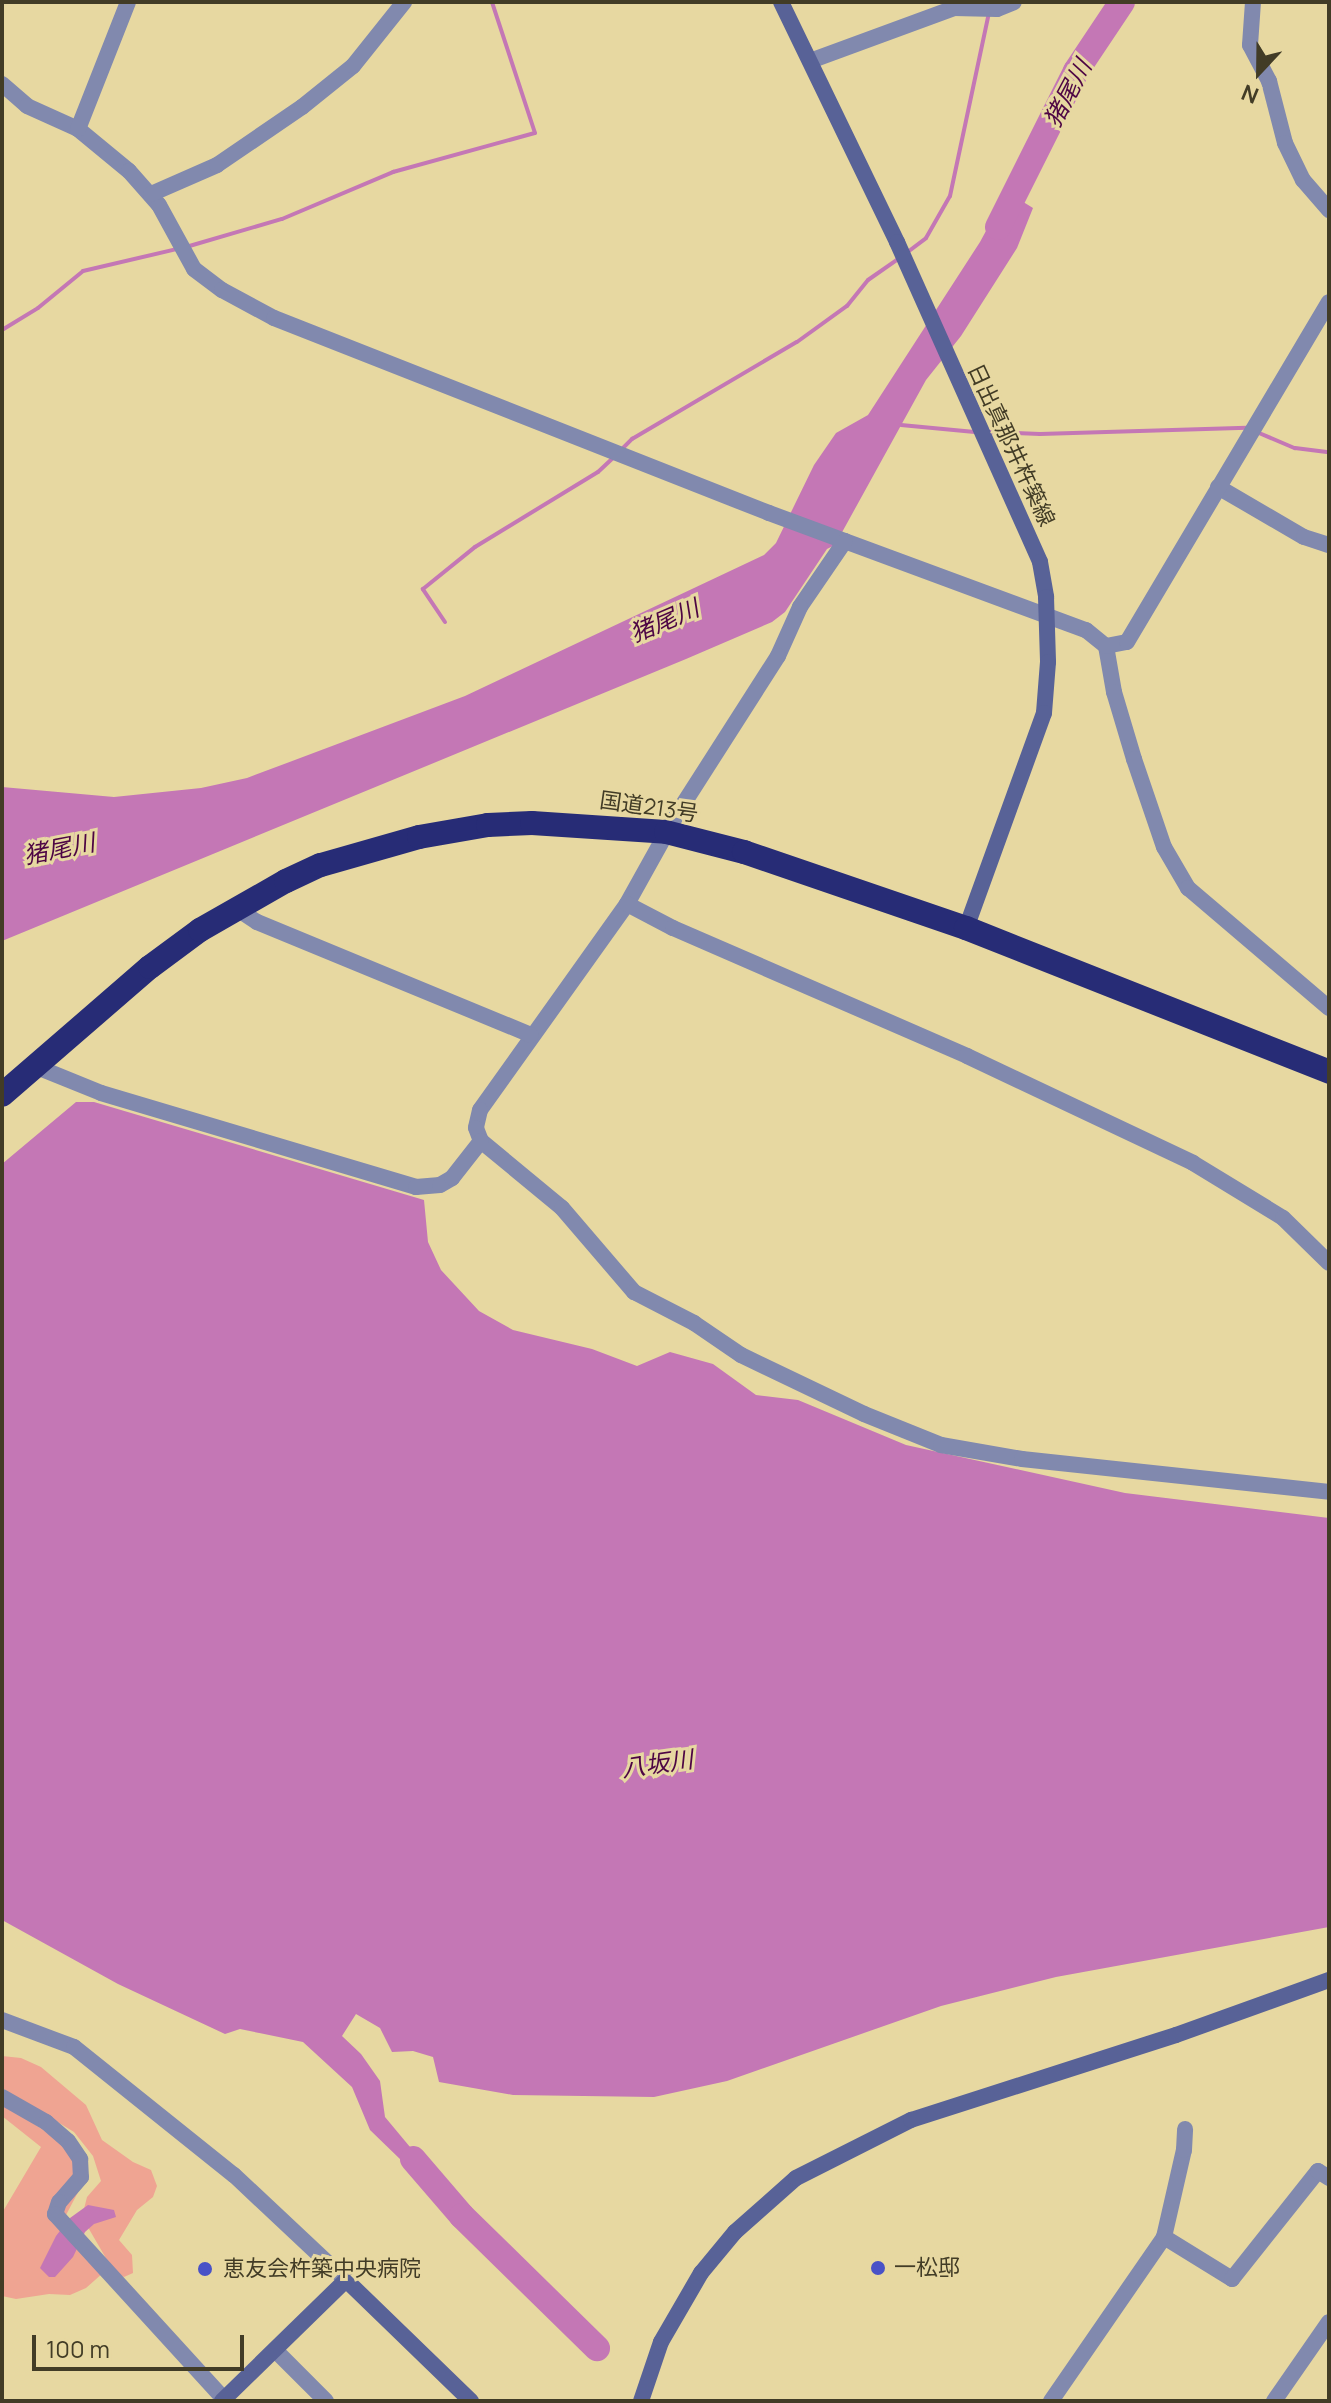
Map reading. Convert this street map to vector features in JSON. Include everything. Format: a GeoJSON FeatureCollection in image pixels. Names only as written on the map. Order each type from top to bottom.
{"type":"FeatureCollection","features":[{"type":"Feature","properties":{"kind":"highway","name":"国道213号"},"geometry":{"type":"LineString","coordinates":[[2,1095],[150,967],[236,908],[321,865],[432,834],[488,825],[532,823],[666,832],[744,852],[966,928],[1329,1072]]}},
{"type":"Feature","properties":{"kind":"street"},"geometry":{"type":"LineString","coordinates":[[78,129],[128,2]]}},
{"type":"Feature","properties":{"kind":"street"},"geometry":{"type":"LineString","coordinates":[[151,194],[217,165],[302,107],[353,66],[404,2]]}},
{"type":"Feature","properties":{"kind":"street","name":"日出真那井杵築線"},"geometry":{"type":"LineString","coordinates":[[781,2],[897,242],[951,370],[1040,562],[1047,617],[1048,662],[1044,713],[966,928]]}},
{"type":"Feature","properties":{"kind":"street"},"geometry":{"type":"LineString","coordinates":[[810,61],[954,8],[997,9],[1014,2]]}},
{"type":"Feature","properties":{"kind":"street"},"geometry":{"type":"LineString","coordinates":[[1253,2],[1250,45],[1269,81],[1294,165],[1329,210]]}},
{"type":"Feature","properties":{"kind":"street"},"geometry":{"type":"LineString","coordinates":[[2,84],[27,106],[78,129],[151,194],[180,248],[207,280],[274,318],[769,513],[1086,630],[1106,646],[1114,692],[1134,759],[1164,847],[1188,888],[1329,1008]]}},
{"type":"Feature","properties":{"kind":"street"},"geometry":{"type":"LineString","coordinates":[[1106,646],[1127,642],[1329,302]]}},
{"type":"Feature","properties":{"kind":"street"},"geometry":{"type":"LineString","coordinates":[[1218,487],[1304,537],[1329,545]]}},
{"type":"Feature","properties":{"kind":"street"},"geometry":{"type":"LineString","coordinates":[[845,541],[800,607],[778,656],[666,832],[627,904],[480,1110],[476,1128],[481,1141],[562,1208],[634,1292],[694,1323],[741,1355],[864,1414],[941,1445],[1022,1459],[1329,1492]]}},
{"type":"Feature","properties":{"kind":"street"},"geometry":{"type":"LineString","coordinates":[[627,904],[673,928],[967,1056],[1193,1163],[1283,1218],[1329,1263]]}},
{"type":"Feature","properties":{"kind":"street"},"geometry":{"type":"LineString","coordinates":[[236,908],[257,922],[531,1035]]}},
{"type":"Feature","properties":{"kind":"street"},"geometry":{"type":"LineString","coordinates":[[37,1067],[101,1093],[416,1187],[440,1185],[452,1178],[481,1141]]}},
{"type":"Feature","properties":{"kind":"street"},"geometry":{"type":"LineString","coordinates":[[641,2401],[661,2342],[701,2273],[735,2232],[796,2178],[911,2120],[1176,2035],[1329,1980]]}},
{"type":"Feature","properties":{"kind":"street"},"geometry":{"type":"LineString","coordinates":[[2,2020],[74,2047],[234,2175],[471,2401]]}},
{"type":"Feature","properties":{"kind":"street"},"geometry":{"type":"LineString","coordinates":[[2,2097],[46,2122],[68,2141],[80,2159],[81,2177],[55,2209],[60,2221],[223,2400],[346,2280]]}},
{"type":"Feature","properties":{"kind":"street"},"geometry":{"type":"LineString","coordinates":[[1051,2401],[1164,2237],[1184,2150],[1185,2129]]}},
{"type":"Feature","properties":{"kind":"street"},"geometry":{"type":"LineString","coordinates":[[1164,2237],[1232,2279],[1318,2171],[1329,2178]]}},
{"type":"Feature","properties":{"kind":"street"},"geometry":{"type":"LineString","coordinates":[[1274,2401],[1329,2322]]}},
{"type":"Feature","properties":{"kind":"street"},"geometry":{"type":"LineString","coordinates":[[275,2350],[326,2401]]}},
{"type":"Feature","properties":{"kind":"shaded area"},"geometry":{"type":"Polygon","coordinates":[[[2,2056],[21,2058],[41,2067],[86,2105],[102,2140],[133,2162],[151,2170],[157,2186],[153,2197],[137,2210],[119,2240],[132,2255],[133,2273],[124,2277],[114,2272],[82,2217],[87,2197],[101,2181],[93,2156],[74,2132],[2,2088],[2,2056]]]}},
{"type":"Feature","properties":{"kind":"shaded area"},"geometry":{"type":"Polygon","coordinates":[[[2,2102],[64,2144],[85,2179],[66,2215],[103,2273],[86,2288],[70,2295],[49,2294],[16,2299],[2,2296],[2,2213],[41,2147],[2,2116],[2,2102]]]}},
{"type":"Feature","properties":{"kind":"water"},"geometry":{"type":"Polygon","coordinates":[[[1007,192],[1033,208],[1017,248],[961,336],[926,380],[835,545],[827,549],[785,612],[772,622],[2,941],[2,787],[114,797],[201,788],[247,778],[465,696],[764,555],[776,543],[814,465],[836,433],[868,415],[980,242],[1007,192]]]}},
{"type":"Feature","properties":{"kind":"water","name":"八坂川"},"geometry":{"type":"Polygon","coordinates":[[[76,1102],[94,1102],[424,1200],[428,1242],[441,1270],[479,1311],[513,1330],[592,1349],[637,1366],[670,1352],[713,1364],[756,1395],[798,1400],[906,1445],[1125,1493],[1329,1518],[1329,1927],[1056,1977],[941,2006],[727,2081],[654,2097],[513,2095],[439,2082],[433,2057],[413,2051],[392,2052],[380,2028],[356,2014],[342,2036],[361,2054],[380,2081],[385,2117],[440,2183],[432,2190],[370,2130],[352,2087],[303,2042],[240,2029],[225,2034],[118,1984],[2,1920],[2,1164],[76,1102]]]}},
{"type":"Feature","properties":{"kind":"water"},"geometry":{"type":"Polygon","coordinates":[[[88,2205],[114,2210],[116,2217],[94,2224],[85,2232],[73,2257],[55,2277],[49,2277],[40,2268],[56,2236],[70,2218],[88,2205]]]}},
{"type":"Feature","properties":{"kind":"waterway"},"geometry":{"type":"LineString","coordinates":[[186,247],[282,219],[393,172],[535,133],[492,2]]}},
{"type":"Feature","properties":{"kind":"waterway","name":"猪尾川"},"geometry":{"type":"LineString","coordinates":[[998,227],[1076,71],[1122,2]]}},
{"type":"Feature","properties":{"kind":"waterway"},"geometry":{"type":"LineString","coordinates":[[905,254],[926,238],[950,196],[989,12]]}},
{"type":"Feature","properties":{"kind":"waterway"},"geometry":{"type":"LineString","coordinates":[[2,330],[38,308],[83,271],[177,249]]}},
{"type":"Feature","properties":{"kind":"waterway"},"geometry":{"type":"LineString","coordinates":[[621,450],[632,439],[797,342],[847,306],[868,280],[898,259]]}},
{"type":"Feature","properties":{"kind":"waterway"},"geometry":{"type":"LineString","coordinates":[[901,425],[975,432]]}},
{"type":"Feature","properties":{"kind":"waterway"},"geometry":{"type":"LineString","coordinates":[[988,432],[1040,434],[1247,428]]}},
{"type":"Feature","properties":{"kind":"waterway"},"geometry":{"type":"LineString","coordinates":[[1259,433],[1295,448],[1329,452]]}},
{"type":"Feature","properties":{"kind":"waterway"},"geometry":{"type":"LineString","coordinates":[[445,622],[423,589],[475,547],[598,472],[615,456]]}},
{"type":"Feature","properties":{"kind":"waterway"},"geometry":{"type":"LineString","coordinates":[[413,2159],[462,2216],[597,2348]]}},
{"type":"Feature","properties":{"kind":"place","name":"一松邸"},"geometry":{"type":"Point","coordinates":[878,2268]}},
{"type":"Feature","properties":{"kind":"place","name":"恵友会杵築中央病院"},"geometry":{"type":"Point","coordinates":[205,2269]}}]}
